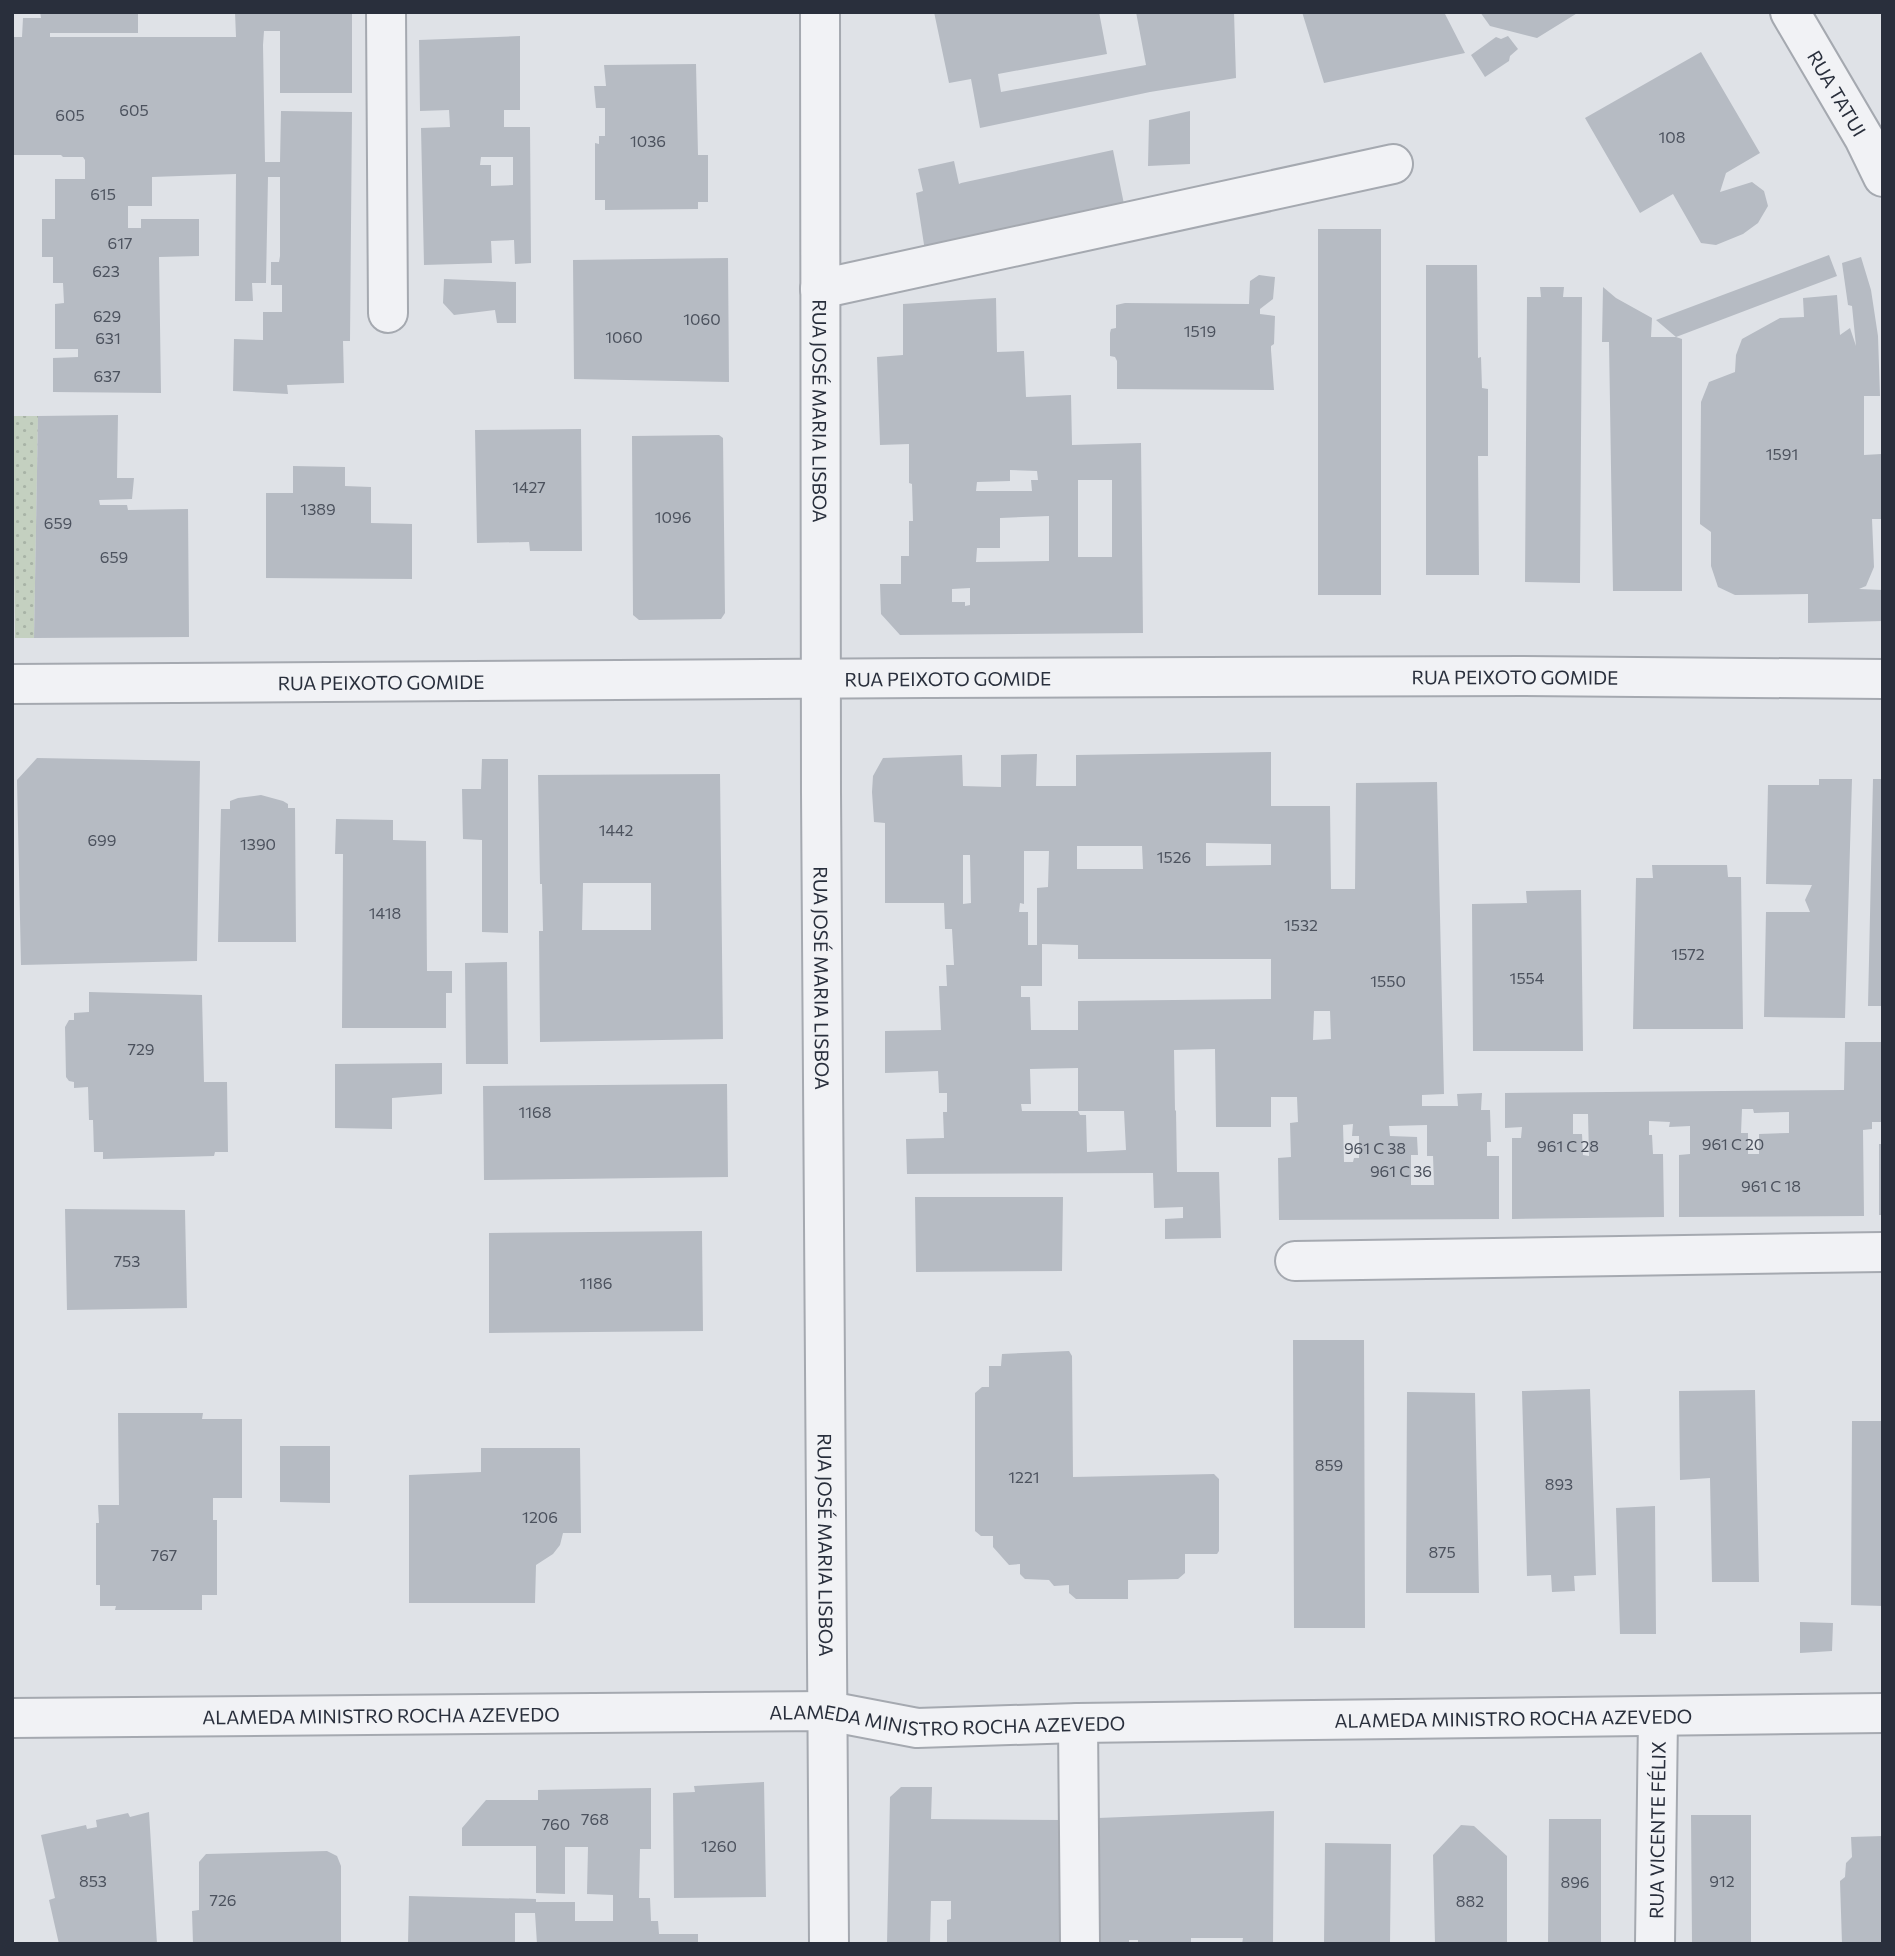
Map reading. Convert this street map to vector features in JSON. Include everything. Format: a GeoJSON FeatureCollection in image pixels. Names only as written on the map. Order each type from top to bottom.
{"type":"FeatureCollection","features":[{"type":"Feature","properties":{"kind":"street"},"geometry":{"type":"LineString","coordinates":[[386,12],[388,313]]}},
{"type":"Feature","properties":{"kind":"street","name":"RUA JOSÉ MARIA LISBOA"},"geometry":{"type":"LineString","coordinates":[[821,12],[820,289],[829,1944]]}},
{"type":"Feature","properties":{"kind":"street","name":"RUA TATUI"},"geometry":{"type":"LineString","coordinates":[[1790,12],[1852,116],[1883,177]]}},
{"type":"Feature","properties":{"kind":"street"},"geometry":{"type":"LineString","coordinates":[[820,289],[1393,164]]}},
{"type":"Feature","properties":{"kind":"street","name":"RUA PEIXOTO GOMIDE"},"geometry":{"type":"LineString","coordinates":[[12,684],[1482,676],[1883,679]]}},
{"type":"Feature","properties":{"kind":"street"},"geometry":{"type":"LineString","coordinates":[[1295,1261],[1883,1252]]}},
{"type":"Feature","properties":{"kind":"street","name":"ALAMEDA MINISTRO ROCHA AZEVEDO"},"geometry":{"type":"LineString","coordinates":[[12,1718],[828,1711],[917,1728],[1079,1723],[1883,1713]]}},
{"type":"Feature","properties":{"kind":"street","name":"RUA VICENTE FÉLIX"},"geometry":{"type":"LineString","coordinates":[[1655,1944],[1658,1717]]}},
{"type":"Feature","properties":{"kind":"street"},"geometry":{"type":"LineString","coordinates":[[1079,1723],[1080,1944]]}},
{"type":"Feature","properties":{"kind":"green space"},"geometry":{"type":"Polygon","coordinates":[[[12,416],[38,416],[34,638],[15,638],[12,416]]]}},
{"type":"Feature","properties":{"kind":"building"},"geometry":{"type":"Polygon","coordinates":[[[40,12],[138,12],[138,33],[50,33],[50,37],[236,37],[235,12],[352,12],[352,93],[280,93],[280,31],[264,31],[263,45],[265,162],[280,162],[281,111],[352,112],[350,341],[343,341],[344,383],[287,385],[288,394],[233,391],[234,339],[263,340],[263,312],[282,312],[282,285],[271,285],[271,262],[279,262],[280,256],[280,177],[268,177],[266,283],[252,283],[253,301],[235,301],[236,174],[152,177],[152,206],[128,206],[128,228],[141,228],[141,219],[199,219],[199,256],[159,257],[161,393],[53,392],[53,358],[78,357],[78,349],[55,349],[55,304],[64,303],[63,283],[53,283],[53,257],[42,257],[42,219],[55,219],[55,179],[85,179],[85,160],[83,157],[61,155],[12,155],[12,37],[22,37],[23,18],[41,18],[40,12]]]}},
{"type":"Feature","properties":{"kind":"building"},"geometry":{"type":"Polygon","coordinates":[[[934,12],[1099,12],[1107,54],[998,74],[1001,92],[1146,65],[1136,12],[1234,12],[1236,78],[1150,92],[980,128],[971,79],[949,83],[934,12]]]}},
{"type":"Feature","properties":{"kind":"building"},"geometry":{"type":"Polygon","coordinates":[[[1302,12],[1444,12],[1465,53],[1324,83],[1302,12]]]}},
{"type":"Feature","properties":{"kind":"building"},"geometry":{"type":"Polygon","coordinates":[[[1480,12],[1579,12],[1537,38],[1490,26],[1480,12]]]}},
{"type":"Feature","properties":{"kind":"building"},"geometry":{"type":"Polygon","coordinates":[[[520,36],[520,110],[504,110],[504,127],[530,127],[531,263],[515,264],[514,240],[491,241],[492,263],[424,265],[421,128],[450,127],[449,110],[420,111],[419,40],[520,36]],[[481,157],[480,165],[491,165],[491,186],[513,185],[513,157],[481,157]]]}},
{"type":"Feature","properties":{"kind":"building"},"geometry":{"type":"Polygon","coordinates":[[[1508,36],[1518,49],[1510,56],[1509,61],[1485,77],[1471,55],[1496,37],[1501,39],[1508,36]]]}},
{"type":"Feature","properties":{"kind":"building"},"geometry":{"type":"Polygon","coordinates":[[[1701,52],[1760,153],[1726,173],[1720,192],[1752,182],[1764,191],[1768,206],[1758,223],[1743,234],[1716,245],[1701,243],[1673,194],[1640,213],[1585,118],[1701,52]]]}},
{"type":"Feature","properties":{"kind":"building"},"geometry":{"type":"Polygon","coordinates":[[[696,64],[698,155],[708,155],[708,202],[698,202],[698,209],[605,210],[605,200],[595,200],[595,143],[599,144],[599,136],[605,136],[605,108],[596,108],[594,86],[606,86],[604,65],[696,64]]]}},
{"type":"Feature","properties":{"kind":"building"},"geometry":{"type":"Polygon","coordinates":[[[1190,111],[1190,164],[1148,166],[1149,120],[1190,111]]]}},
{"type":"Feature","properties":{"kind":"building"},"geometry":{"type":"Polygon","coordinates":[[[1113,150],[1125,209],[925,251],[916,193],[923,191],[918,169],[954,161],[959,184],[1113,150]]]}},
{"type":"Feature","properties":{"kind":"building"},"geometry":{"type":"Polygon","coordinates":[[[1318,229],[1381,229],[1381,595],[1318,595],[1318,229]]]}},
{"type":"Feature","properties":{"kind":"building"},"geometry":{"type":"Polygon","coordinates":[[[1829,255],[1837,276],[1676,337],[1656,320],[1829,255]]]}},
{"type":"Feature","properties":{"kind":"building"},"geometry":{"type":"Polygon","coordinates":[[[1861,257],[1871,290],[1878,336],[1880,396],[1864,396],[1864,455],[1881,454],[1882,519],[1872,519],[1874,567],[1866,586],[1859,589],[1883,590],[1883,621],[1808,623],[1808,594],[1735,595],[1718,587],[1711,566],[1711,532],[1700,524],[1701,402],[1709,382],[1735,372],[1736,355],[1742,339],[1780,318],[1804,317],[1803,298],[1837,295],[1840,335],[1850,328],[1856,346],[1852,306],[1848,305],[1842,263],[1861,257]]]}},
{"type":"Feature","properties":{"kind":"building"},"geometry":{"type":"Polygon","coordinates":[[[728,258],[729,382],[574,379],[573,260],[728,258]]]}},
{"type":"Feature","properties":{"kind":"building"},"geometry":{"type":"Polygon","coordinates":[[[1426,265],[1477,265],[1478,358],[1481,357],[1482,388],[1488,389],[1488,456],[1478,456],[1479,575],[1426,575],[1426,265]]]}},
{"type":"Feature","properties":{"kind":"building"},"geometry":{"type":"Polygon","coordinates":[[[1259,275],[1275,277],[1273,299],[1260,309],[1260,314],[1275,316],[1274,344],[1271,346],[1274,390],[1117,389],[1117,361],[1110,356],[1110,333],[1111,329],[1116,328],[1116,305],[1249,304],[1250,281],[1259,275]]]}},
{"type":"Feature","properties":{"kind":"building"},"geometry":{"type":"Polygon","coordinates":[[[444,279],[516,282],[516,323],[497,323],[495,310],[454,315],[443,303],[444,279]]]}},
{"type":"Feature","properties":{"kind":"building"},"geometry":{"type":"Polygon","coordinates":[[[1540,287],[1564,287],[1563,297],[1582,297],[1580,583],[1525,582],[1527,297],[1541,297],[1540,287]]]}},
{"type":"Feature","properties":{"kind":"building"},"geometry":{"type":"Polygon","coordinates":[[[1603,287],[1616,298],[1652,318],[1651,337],[1682,339],[1682,591],[1613,591],[1609,342],[1602,342],[1603,287]]]}},
{"type":"Feature","properties":{"kind":"building"},"geometry":{"type":"Polygon","coordinates":[[[996,298],[997,352],[1024,351],[1026,397],[1071,395],[1072,445],[1141,443],[1143,633],[900,635],[881,614],[880,584],[901,584],[901,556],[909,556],[909,521],[913,521],[909,444],[880,445],[877,357],[903,355],[903,304],[996,298]],[[1010,470],[1010,481],[977,482],[976,491],[1032,491],[1031,480],[1038,480],[1037,471],[1010,470]],[[1078,480],[1078,557],[1112,557],[1112,480],[1078,480]],[[1049,516],[1000,518],[1000,548],[977,548],[976,562],[1049,561],[1049,516]],[[970,588],[952,589],[952,602],[965,602],[965,606],[970,605],[970,588]]]}},
{"type":"Feature","properties":{"kind":"building"},"geometry":{"type":"Polygon","coordinates":[[[118,415],[117,478],[134,478],[132,499],[99,500],[100,505],[127,505],[128,510],[188,509],[189,637],[34,638],[38,416],[118,415]]]}},
{"type":"Feature","properties":{"kind":"building"},"geometry":{"type":"Polygon","coordinates":[[[581,429],[582,551],[530,551],[529,542],[477,543],[475,430],[581,429]]]}},
{"type":"Feature","properties":{"kind":"building"},"geometry":{"type":"Polygon","coordinates":[[[719,435],[723,438],[725,613],[721,619],[639,620],[633,615],[632,436],[719,435]]]}},
{"type":"Feature","properties":{"kind":"building"},"geometry":{"type":"Polygon","coordinates":[[[293,466],[345,467],[345,486],[371,487],[371,523],[412,524],[412,579],[266,578],[266,493],[293,493],[293,466]]]}},
{"type":"Feature","properties":{"kind":"building"},"geometry":{"type":"Polygon","coordinates":[[[1271,752],[1271,806],[1330,806],[1331,889],[1355,889],[1356,783],[1437,782],[1444,1094],[1422,1095],[1422,1106],[1458,1106],[1457,1094],[1482,1093],[1481,1110],[1490,1110],[1491,1142],[1487,1142],[1487,1156],[1499,1156],[1499,1219],[1279,1220],[1278,1158],[1291,1157],[1290,1123],[1298,1122],[1297,1097],[1271,1097],[1271,1127],[1216,1127],[1215,1049],[1174,1050],[1175,1111],[1177,1172],[1219,1172],[1221,1238],[1165,1239],[1165,1219],[1183,1218],[1183,1207],[1154,1208],[1153,1173],[907,1174],[906,1139],[944,1138],[943,1112],[947,1112],[947,1093],[939,1093],[938,1071],[885,1073],[885,1031],[941,1030],[939,986],[947,986],[946,965],[954,965],[952,929],[945,929],[944,903],[885,903],[885,823],[874,822],[873,776],[883,758],[962,755],[963,786],[1001,787],[1001,755],[1037,754],[1036,786],[1076,786],[1076,755],[1271,752]],[[1206,843],[1206,866],[1271,865],[1271,844],[1206,843]],[[1077,846],[1077,869],[1143,869],[1142,846],[1077,846]],[[1024,851],[1024,904],[1020,903],[1019,912],[1028,912],[1028,945],[1037,945],[1037,888],[1048,887],[1049,851],[1024,851]],[[963,855],[963,904],[971,903],[970,855],[963,855]],[[1042,944],[1042,986],[1021,986],[1021,997],[1030,997],[1031,1030],[1078,1030],[1078,1001],[1271,999],[1271,959],[1078,959],[1078,945],[1042,944]],[[1314,1011],[1313,1040],[1331,1039],[1330,1011],[1314,1011]],[[1078,1068],[1030,1069],[1031,1104],[1021,1104],[1022,1111],[1078,1111],[1078,1068]],[[1078,1111],[1080,1115],[1086,1115],[1087,1152],[1126,1150],[1124,1111],[1078,1111]],[[1353,1124],[1343,1125],[1344,1162],[1353,1162],[1354,1158],[1359,1158],[1359,1136],[1352,1136],[1353,1124]],[[1427,1125],[1389,1126],[1390,1136],[1417,1137],[1418,1155],[1411,1155],[1411,1185],[1434,1185],[1433,1156],[1427,1156],[1427,1125]]]}},
{"type":"Feature","properties":{"kind":"building"},"geometry":{"type":"Polygon","coordinates":[[[37,758],[200,761],[197,961],[21,965],[17,780],[37,758]]]}},
{"type":"Feature","properties":{"kind":"building"},"geometry":{"type":"Polygon","coordinates":[[[482,759],[508,759],[508,933],[482,932],[482,840],[463,839],[462,789],[481,789],[482,759]]]}},
{"type":"Feature","properties":{"kind":"building"},"geometry":{"type":"Polygon","coordinates":[[[720,774],[723,1039],[540,1042],[539,931],[543,931],[538,775],[720,774]],[[583,883],[582,930],[651,930],[651,883],[583,883]]]}},
{"type":"Feature","properties":{"kind":"building"},"geometry":{"type":"Polygon","coordinates":[[[1819,779],[1852,779],[1845,1018],[1764,1017],[1766,912],[1810,912],[1805,900],[1812,885],[1766,884],[1768,785],[1819,785],[1819,779]]]}},
{"type":"Feature","properties":{"kind":"building"},"geometry":{"type":"Polygon","coordinates":[[[1873,779],[1883,779],[1883,1006],[1868,1006],[1873,779]]]}},
{"type":"Feature","properties":{"kind":"building"},"geometry":{"type":"Polygon","coordinates":[[[261,795],[283,801],[288,804],[288,808],[295,808],[296,942],[218,942],[221,809],[230,809],[230,801],[238,798],[261,795]]]}},
{"type":"Feature","properties":{"kind":"building"},"geometry":{"type":"Polygon","coordinates":[[[336,819],[393,820],[393,840],[426,841],[427,971],[452,971],[452,993],[446,993],[446,1028],[342,1028],[343,854],[335,854],[336,819]]]}},
{"type":"Feature","properties":{"kind":"building"},"geometry":{"type":"Polygon","coordinates":[[[1652,865],[1727,865],[1728,877],[1741,877],[1743,1029],[1633,1029],[1636,878],[1653,878],[1652,865]]]}},
{"type":"Feature","properties":{"kind":"building"},"geometry":{"type":"Polygon","coordinates":[[[1581,890],[1583,1051],[1473,1051],[1472,904],[1527,903],[1526,891],[1581,890]]]}},
{"type":"Feature","properties":{"kind":"building"},"geometry":{"type":"Polygon","coordinates":[[[507,962],[508,1064],[466,1064],[465,963],[507,962]]]}},
{"type":"Feature","properties":{"kind":"building"},"geometry":{"type":"Polygon","coordinates":[[[89,992],[202,995],[204,1082],[227,1082],[228,1152],[215,1152],[214,1156],[103,1159],[103,1152],[94,1152],[88,1087],[74,1088],[74,1082],[66,1077],[65,1027],[69,1020],[74,1020],[74,1013],[89,1012],[89,992]]]}},
{"type":"Feature","properties":{"kind":"building"},"geometry":{"type":"Polygon","coordinates":[[[1845,1042],[1883,1042],[1883,1122],[1872,1122],[1872,1129],[1863,1130],[1864,1216],[1679,1217],[1679,1155],[1690,1154],[1690,1126],[1669,1127],[1670,1122],[1649,1121],[1653,1154],[1663,1154],[1664,1217],[1512,1219],[1512,1138],[1521,1138],[1522,1127],[1505,1128],[1505,1093],[1844,1090],[1845,1042]],[[1742,1109],[1741,1133],[1748,1133],[1748,1154],[1759,1154],[1759,1134],[1789,1133],[1789,1112],[1754,1113],[1753,1109],[1742,1109]],[[1573,1114],[1573,1134],[1582,1134],[1583,1155],[1589,1156],[1588,1114],[1573,1114]]]}},
{"type":"Feature","properties":{"kind":"building"},"geometry":{"type":"Polygon","coordinates":[[[442,1063],[442,1094],[392,1098],[392,1129],[335,1128],[335,1064],[442,1063]]]}},
{"type":"Feature","properties":{"kind":"building"},"geometry":{"type":"Polygon","coordinates":[[[727,1084],[728,1177],[484,1180],[483,1086],[727,1084]]]}},
{"type":"Feature","properties":{"kind":"building"},"geometry":{"type":"Polygon","coordinates":[[[1879,1144],[1883,1144],[1883,1215],[1879,1215],[1879,1144]]]}},
{"type":"Feature","properties":{"kind":"building"},"geometry":{"type":"Polygon","coordinates":[[[915,1197],[1063,1197],[1062,1271],[916,1272],[915,1197]]]}},
{"type":"Feature","properties":{"kind":"building"},"geometry":{"type":"Polygon","coordinates":[[[65,1209],[185,1210],[187,1308],[67,1310],[65,1209]]]}},
{"type":"Feature","properties":{"kind":"building"},"geometry":{"type":"Polygon","coordinates":[[[702,1231],[703,1331],[489,1333],[489,1233],[702,1231]]]}},
{"type":"Feature","properties":{"kind":"building"},"geometry":{"type":"Polygon","coordinates":[[[1293,1340],[1364,1340],[1365,1628],[1294,1628],[1293,1340]]]}},
{"type":"Feature","properties":{"kind":"building"},"geometry":{"type":"Polygon","coordinates":[[[1069,1351],[1072,1356],[1073,1477],[1214,1474],[1219,1479],[1217,1554],[1185,1554],[1185,1573],[1178,1579],[1128,1580],[1128,1599],[1076,1599],[1069,1593],[1069,1585],[1054,1586],[1049,1580],[1025,1579],[1020,1574],[1020,1564],[1009,1565],[993,1547],[993,1536],[981,1536],[975,1531],[975,1393],[982,1387],[989,1387],[989,1366],[1001,1366],[1002,1354],[1069,1351]]]}},
{"type":"Feature","properties":{"kind":"building"},"geometry":{"type":"Polygon","coordinates":[[[1590,1389],[1596,1575],[1574,1576],[1575,1591],[1552,1592],[1551,1575],[1527,1576],[1522,1391],[1590,1389]]]}},
{"type":"Feature","properties":{"kind":"building"},"geometry":{"type":"Polygon","coordinates":[[[1755,1390],[1759,1582],[1712,1582],[1710,1478],[1680,1480],[1679,1391],[1755,1390]]]}},
{"type":"Feature","properties":{"kind":"building"},"geometry":{"type":"Polygon","coordinates":[[[1407,1392],[1475,1393],[1479,1593],[1406,1593],[1407,1392]]]}},
{"type":"Feature","properties":{"kind":"building"},"geometry":{"type":"Polygon","coordinates":[[[118,1413],[203,1413],[202,1419],[242,1419],[242,1498],[213,1498],[213,1520],[217,1520],[217,1595],[202,1595],[202,1610],[115,1610],[116,1606],[100,1606],[100,1585],[96,1585],[96,1523],[99,1523],[98,1505],[119,1505],[118,1413]]]}},
{"type":"Feature","properties":{"kind":"building"},"geometry":{"type":"Polygon","coordinates":[[[1852,1421],[1883,1421],[1883,1606],[1851,1605],[1852,1421]]]}},
{"type":"Feature","properties":{"kind":"building"},"geometry":{"type":"Polygon","coordinates":[[[280,1446],[330,1446],[330,1503],[280,1502],[280,1446]]]}},
{"type":"Feature","properties":{"kind":"building"},"geometry":{"type":"Polygon","coordinates":[[[481,1448],[580,1448],[581,1533],[563,1533],[560,1545],[553,1554],[536,1565],[535,1603],[409,1603],[409,1475],[481,1472],[481,1448]]]}},
{"type":"Feature","properties":{"kind":"building"},"geometry":{"type":"Polygon","coordinates":[[[1655,1506],[1656,1634],[1620,1634],[1616,1508],[1655,1506]]]}},
{"type":"Feature","properties":{"kind":"building"},"geometry":{"type":"Polygon","coordinates":[[[1800,1622],[1833,1623],[1832,1651],[1800,1653],[1800,1622]]]}},
{"type":"Feature","properties":{"kind":"building"},"geometry":{"type":"Polygon","coordinates":[[[764,1782],[766,1897],[674,1898],[673,1793],[695,1792],[694,1786],[764,1782]]]}},
{"type":"Feature","properties":{"kind":"building"},"geometry":{"type":"Polygon","coordinates":[[[901,1787],[932,1787],[931,1819],[1063,1820],[1070,1944],[947,1944],[947,1920],[951,1919],[951,1901],[931,1901],[930,1944],[887,1944],[890,1797],[901,1787]]]}},
{"type":"Feature","properties":{"kind":"building"},"geometry":{"type":"Polygon","coordinates":[[[651,1788],[651,1849],[640,1849],[639,1898],[650,1898],[651,1921],[658,1921],[659,1934],[698,1934],[698,1944],[537,1944],[535,1913],[515,1913],[515,1944],[408,1944],[409,1896],[575,1902],[575,1921],[613,1921],[613,1895],[587,1894],[588,1847],[565,1847],[565,1894],[536,1893],[536,1846],[462,1846],[462,1828],[486,1800],[538,1800],[538,1790],[651,1788]]]}},
{"type":"Feature","properties":{"kind":"building"},"geometry":{"type":"Polygon","coordinates":[[[1274,1811],[1273,1944],[1242,1944],[1243,1938],[1191,1938],[1191,1944],[1138,1944],[1138,1940],[1129,1940],[1129,1944],[1093,1944],[1098,1913],[1098,1818],[1274,1811]]]}},
{"type":"Feature","properties":{"kind":"building"},"geometry":{"type":"Polygon","coordinates":[[[149,1812],[157,1944],[59,1944],[49,1900],[55,1898],[41,1835],[86,1825],[87,1829],[97,1827],[96,1820],[128,1813],[130,1817],[149,1812]]]}},
{"type":"Feature","properties":{"kind":"building"},"geometry":{"type":"Polygon","coordinates":[[[1691,1815],[1751,1815],[1751,1944],[1692,1944],[1691,1815]]]}},
{"type":"Feature","properties":{"kind":"building"},"geometry":{"type":"Polygon","coordinates":[[[1549,1819],[1601,1819],[1601,1944],[1548,1944],[1549,1819]]]}},
{"type":"Feature","properties":{"kind":"building"},"geometry":{"type":"Polygon","coordinates":[[[1461,1825],[1474,1826],[1507,1856],[1507,1944],[1435,1944],[1433,1855],[1461,1825]]]}},
{"type":"Feature","properties":{"kind":"building"},"geometry":{"type":"Polygon","coordinates":[[[1883,1836],[1883,1944],[1842,1944],[1840,1881],[1845,1877],[1846,1863],[1852,1857],[1851,1837],[1883,1836]]]}},
{"type":"Feature","properties":{"kind":"building"},"geometry":{"type":"Polygon","coordinates":[[[1325,1843],[1391,1844],[1390,1944],[1324,1944],[1325,1843]]]}},
{"type":"Feature","properties":{"kind":"building"},"geometry":{"type":"Polygon","coordinates":[[[327,1851],[337,1856],[341,1866],[341,1944],[193,1944],[192,1911],[199,1910],[199,1862],[206,1854],[327,1851]]]}}]}
